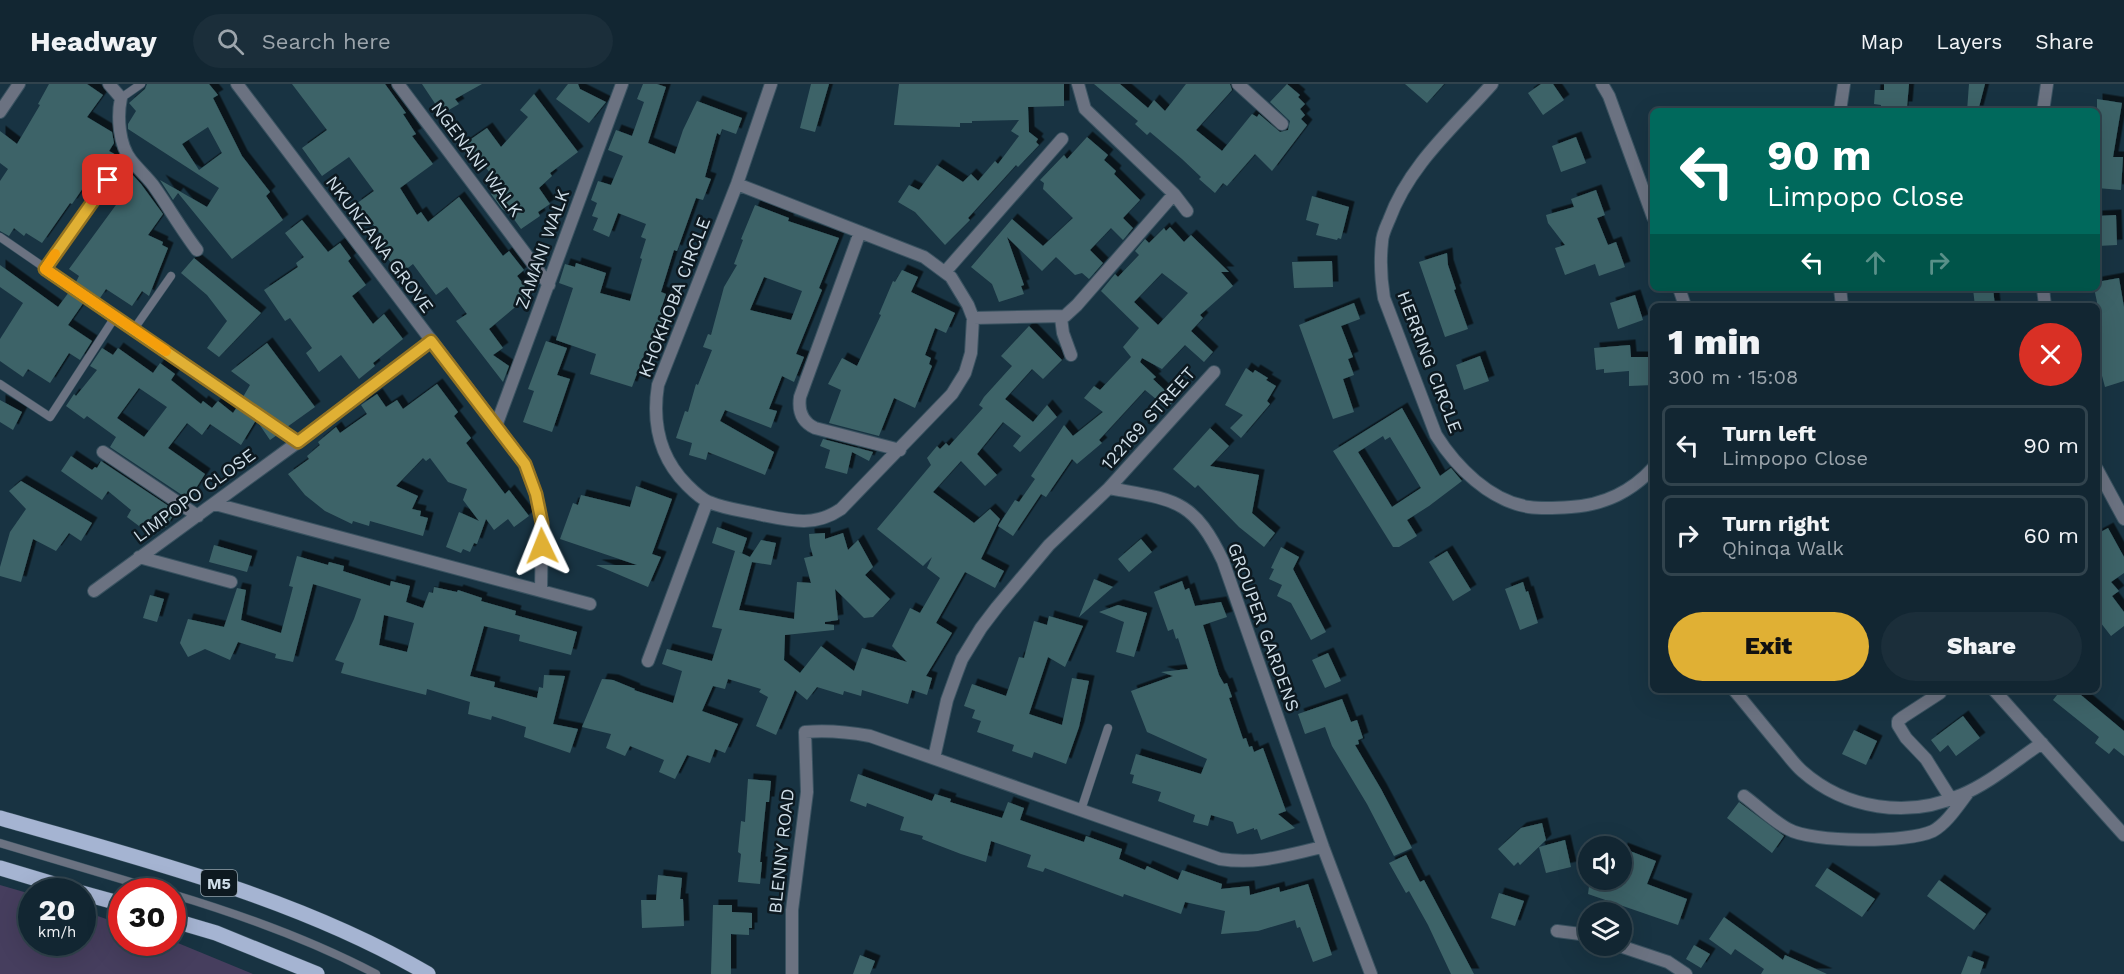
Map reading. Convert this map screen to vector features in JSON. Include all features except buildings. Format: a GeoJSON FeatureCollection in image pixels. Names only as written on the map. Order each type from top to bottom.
{"type":"FeatureCollection","features":[{"type":"Feature","properties":{"kind":"main road","name":"M5"},"geometry":{"type":"LineString","coordinates":[[0,818],[206,878],[253,894],[310,917],[428,974]]}},
{"type":"Feature","properties":{"kind":"main road"},"geometry":{"type":"LineString","coordinates":[[0,868],[33,878]]}},
{"type":"Feature","properties":{"kind":"main road"},"geometry":{"type":"LineString","coordinates":[[186,924],[216,933],[317,974]]}},
{"type":"Feature","properties":{"kind":"street"},"geometry":{"type":"LineString","coordinates":[[0,112],[19,84]]}},
{"type":"Feature","properties":{"kind":"street"},"geometry":{"type":"LineString","coordinates":[[109,84],[121,98],[121,129],[126,152],[152,184],[197,250]]}},
{"type":"Feature","properties":{"kind":"street","name":"NKUNZANA GROVE"},"geometry":{"type":"LineString","coordinates":[[237,84],[525,464],[536,494],[542,523],[541,591]]}},
{"type":"Feature","properties":{"kind":"street","name":"NGENANI WALK"},"geometry":{"type":"LineString","coordinates":[[398,84],[549,285]]}},
{"type":"Feature","properties":{"kind":"street","name":"ZAMANI WALK"},"geometry":{"type":"LineString","coordinates":[[496,426],[622,84]]}},
{"type":"Feature","properties":{"kind":"street","name":"KHOKHOBA CIRCLE"},"geometry":{"type":"LineString","coordinates":[[737,184],[924,257],[951,277],[968,304],[973,318],[971,353],[965,373],[952,394],[841,509],[822,520],[792,522],[707,502],[676,474],[666,458],[656,427],[655,405],[658,385],[737,184],[771,84]]}},
{"type":"Feature","properties":{"kind":"street"},"geometry":{"type":"LineString","coordinates":[[1078,84],[1085,109],[1174,194],[1187,211]]}},
{"type":"Feature","properties":{"kind":"street"},"geometry":{"type":"LineString","coordinates":[[1238,84],[1282,124]]}},
{"type":"Feature","properties":{"kind":"street","name":"HERRING CIRCLE"},"geometry":{"type":"LineString","coordinates":[[1492,84],[1435,145],[1408,180],[1394,206],[1382,240],[1381,279],[1384,298],[1436,435],[1448,455],[1480,484],[1510,501],[1528,507],[1584,506],[1615,498],[1650,470]]}},
{"type":"Feature","properties":{"kind":"street"},"geometry":{"type":"LineString","coordinates":[[1602,84],[1609,96],[1650,209]]}},
{"type":"Feature","properties":{"kind":"street"},"geometry":{"type":"LineString","coordinates":[[1840,108],[1844,84]]}},
{"type":"Feature","properties":{"kind":"street"},"geometry":{"type":"LineString","coordinates":[[2043,108],[2047,84]]}},
{"type":"Feature","properties":{"kind":"street"},"geometry":{"type":"LineString","coordinates":[[945,272],[1062,139]]}},
{"type":"Feature","properties":{"kind":"street"},"geometry":{"type":"LineString","coordinates":[[973,318],[1061,318],[1077,305],[1174,194]]}},
{"type":"Feature","properties":{"kind":"street"},"geometry":{"type":"LineString","coordinates":[[860,232],[800,398],[799,412],[815,428],[900,450]]}},
{"type":"Feature","properties":{"kind":"street"},"geometry":{"type":"LineString","coordinates":[[1061,318],[1063,333],[1071,354]]}},
{"type":"Feature","properties":{"kind":"street","name":"LIMPOPO CLOSE"},"geometry":{"type":"LineString","coordinates":[[94,591],[139,556],[215,504],[431,341]]}},
{"type":"Feature","properties":{"kind":"street","name":"122169 STREET"},"geometry":{"type":"LineString","coordinates":[[1109,488],[1214,372]]}},
{"type":"Feature","properties":{"kind":"street"},"geometry":{"type":"LineString","coordinates":[[103,452],[198,516]]}},
{"type":"Feature","properties":{"kind":"street"},"geometry":{"type":"LineString","coordinates":[[2100,475],[2124,519]]}},
{"type":"Feature","properties":{"kind":"street"},"geometry":{"type":"LineString","coordinates":[[1109,488],[1049,545],[981,628],[962,659],[947,700],[934,758],[1220,859],[1261,861],[1323,847]]}},
{"type":"Feature","properties":{"kind":"street","name":"GROUPER GARDENS"},"geometry":{"type":"LineString","coordinates":[[1109,488],[1174,502],[1186,508],[1207,531],[1223,561],[1323,847],[1371,974]]}},
{"type":"Feature","properties":{"kind":"street"},"geometry":{"type":"LineString","coordinates":[[648,661],[707,502]]}},
{"type":"Feature","properties":{"kind":"street"},"geometry":{"type":"LineString","coordinates":[[215,504],[590,604]]}},
{"type":"Feature","properties":{"kind":"street"},"geometry":{"type":"LineString","coordinates":[[139,556],[231,582]]}},
{"type":"Feature","properties":{"kind":"street"},"geometry":{"type":"LineString","coordinates":[[1737,693],[1801,770],[1830,792],[1857,802],[1891,809],[1930,806],[1970,791],[1984,784],[2042,743]]}},
{"type":"Feature","properties":{"kind":"street"},"geometry":{"type":"LineString","coordinates":[[1940,693],[1899,720],[1898,725],[1906,738],[1931,766],[1951,799]]}},
{"type":"Feature","properties":{"kind":"street"},"geometry":{"type":"LineString","coordinates":[[1997,693],[2124,835]]}},
{"type":"Feature","properties":{"kind":"street","name":"BLENNY ROAD"},"geometry":{"type":"LineString","coordinates":[[792,974],[792,910],[807,792],[805,732],[840,731],[870,736],[934,758]]}},
{"type":"Feature","properties":{"kind":"street"},"geometry":{"type":"LineString","coordinates":[[1744,796],[1789,830],[1819,837],[1875,840],[1911,837],[1933,830],[1943,824],[1970,791]]}},
{"type":"Feature","properties":{"kind":"street"},"geometry":{"type":"LineString","coordinates":[[1557,931],[1578,934]]}},
{"type":"Feature","properties":{"kind":"street"},"geometry":{"type":"LineString","coordinates":[[1632,950],[1668,962],[1686,974]]}},
{"type":"Feature","properties":{"kind":"lane"},"geometry":{"type":"LineString","coordinates":[[121,98],[141,84]]}},
{"type":"Feature","properties":{"kind":"lane"},"geometry":{"type":"LineString","coordinates":[[45,269],[108,180]]}},
{"type":"Feature","properties":{"kind":"lane"},"geometry":{"type":"LineString","coordinates":[[0,237],[298,442]]}},
{"type":"Feature","properties":{"kind":"lane"},"geometry":{"type":"LineString","coordinates":[[134,329],[171,276]]}},
{"type":"Feature","properties":{"kind":"lane"},"geometry":{"type":"LineString","coordinates":[[0,384],[50,417],[115,317]]}},
{"type":"Feature","properties":{"kind":"lane"},"geometry":{"type":"LineString","coordinates":[[1082,810],[1108,728]]}},
{"type":"Feature","properties":{"kind":"lane"},"geometry":{"type":"LineString","coordinates":[[0,843],[117,878]]}},
{"type":"Feature","properties":{"kind":"lane"},"geometry":{"type":"LineString","coordinates":[[186,899],[288,934],[376,974]]}},
{"type":"Feature","properties":{"kind":"shaded area"},"geometry":{"type":"Polygon","coordinates":[[[0,885],[18,890],[18,956],[96,956],[96,915],[108,920],[108,956],[186,956],[186,946],[253,974],[0,974],[0,885]]]}},
{"type":"Feature","properties":{"kind":"slow traffic"},"geometry":{"type":"LineString","coordinates":[[55,254],[45,269],[166,351]]}},
{"type":"Feature","properties":{"kind":"route"},"geometry":{"type":"LineString","coordinates":[[108,180],[45,269],[298,442],[431,341],[525,464],[536,494],[542,523],[542,546]]}}]}
